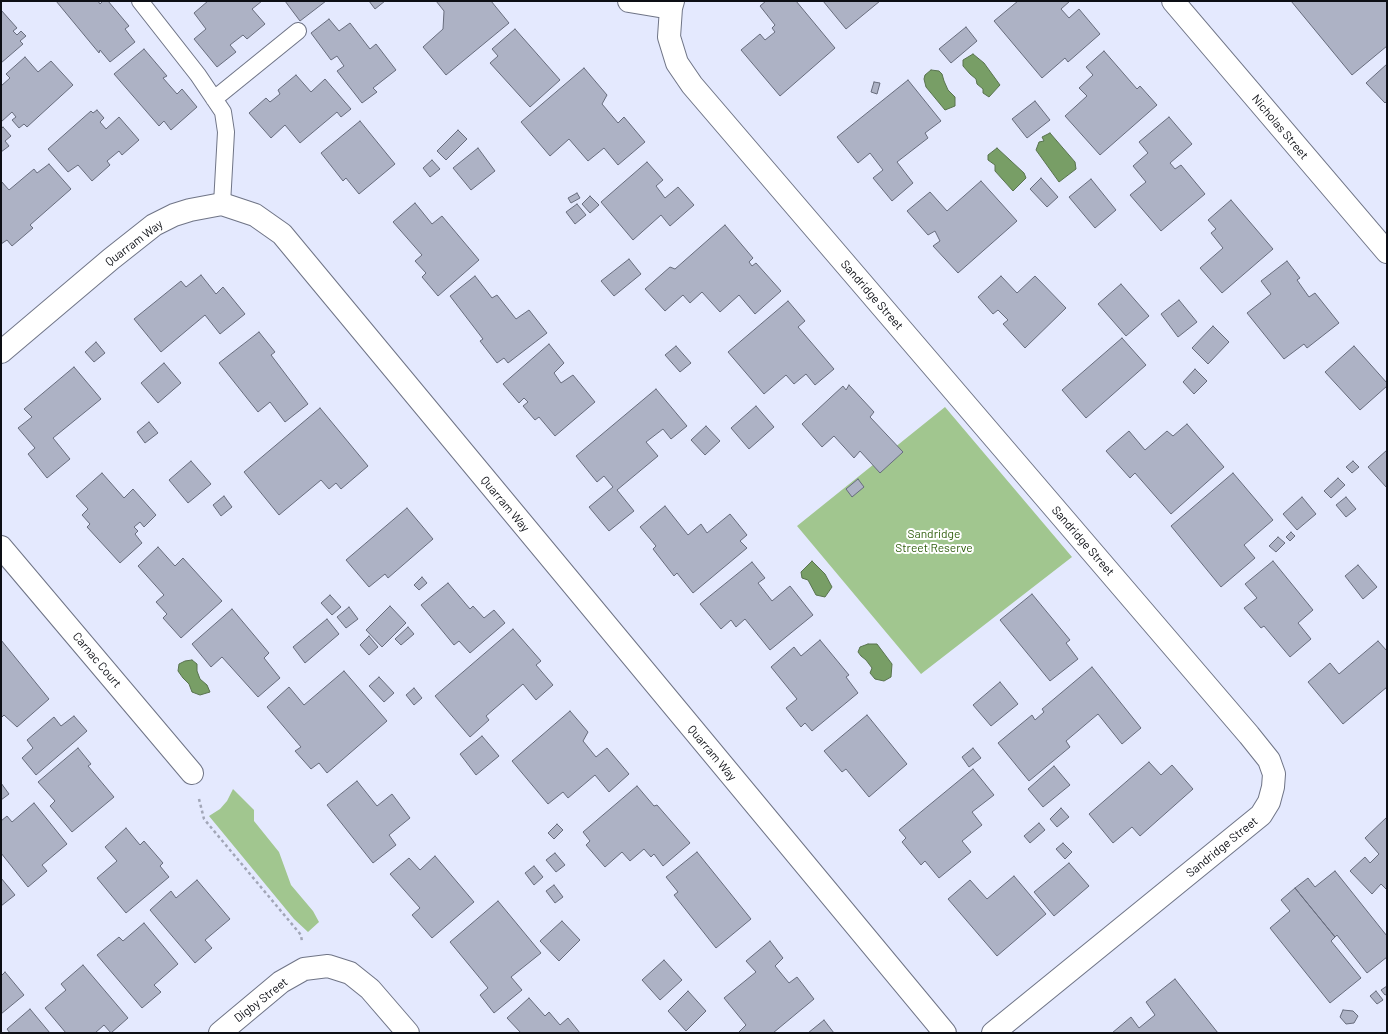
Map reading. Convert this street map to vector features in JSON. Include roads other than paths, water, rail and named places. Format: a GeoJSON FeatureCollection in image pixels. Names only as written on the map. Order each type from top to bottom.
{"type":"FeatureCollection","features":[{"type":"Feature","properties":{"kind":"street"},"geometry":{"type":"LineString","coordinates":[[629,1],[672,4]]}},
{"type":"Feature","properties":{"kind":"street","name":"Nicholas Street"},"geometry":{"type":"LineString","coordinates":[[1173,1],[1387,252]]}},
{"type":"Feature","properties":{"kind":"street","name":"Sandridge Street"},"geometry":{"type":"LineString","coordinates":[[672,4],[669,37],[676,63],[692,85],[1249,735],[1269,760],[1274,774],[1274,787],[1269,802],[1262,815],[993,1033]]}},
{"type":"Feature","properties":{"kind":"street","name":"Quarram Way"},"geometry":{"type":"LineString","coordinates":[[1,352],[111,259],[154,225],[174,215],[190,210],[222,204],[255,216],[282,234],[945,1033]]}},
{"type":"Feature","properties":{"kind":"street","name":"Carnac Court"},"geometry":{"type":"LineString","coordinates":[[1,547],[192,773]]}},
{"type":"Feature","properties":{"kind":"street","name":"Digby Street"},"geometry":{"type":"LineString","coordinates":[[220,1033],[281,982],[306,969],[328,966],[350,973],[370,989],[408,1033]]}},
{"type":"Feature","properties":{"kind":"lane"},"geometry":{"type":"LineString","coordinates":[[140,1],[198,75],[223,112],[226,132],[222,204]]}},
{"type":"Feature","properties":{"kind":"lane"},"geometry":{"type":"LineString","coordinates":[[214,99],[298,31]]}},
{"type":"Feature","properties":{"kind":"park label","name":"Sandridge Street Reserve"},"geometry":{"type":"Point","coordinates":[934,541]}}]}
